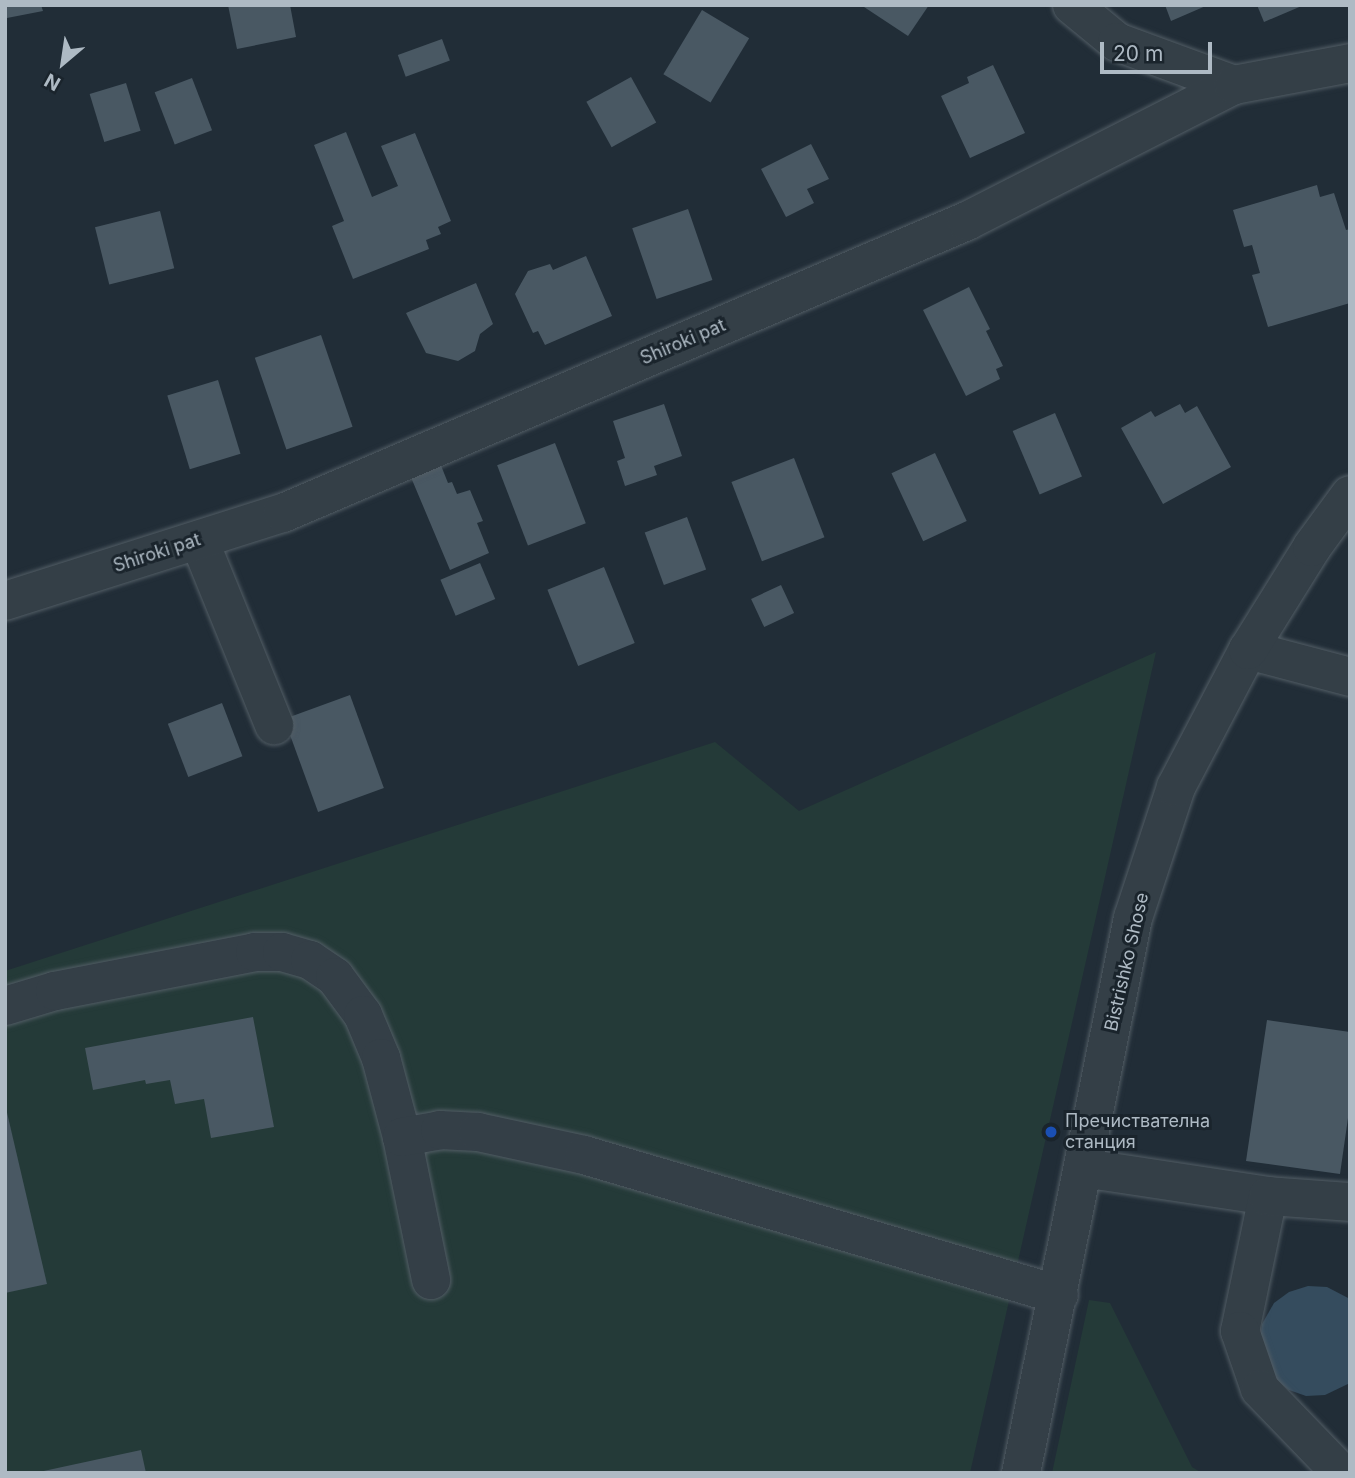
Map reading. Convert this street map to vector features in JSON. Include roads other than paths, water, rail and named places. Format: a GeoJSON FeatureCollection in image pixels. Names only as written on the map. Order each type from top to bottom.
{"type":"FeatureCollection","features":[{"type":"Feature","properties":{"kind":"street"},"geometry":{"type":"LineString","coordinates":[[1072,5],[1117,42],[1234,85]]}},
{"type":"Feature","properties":{"kind":"street","name":"Shiroki pat"},"geometry":{"type":"LineString","coordinates":[[5,601],[283,513],[967,221],[1234,85],[1350,63]]}},
{"type":"Feature","properties":{"kind":"street","name":"Bistrishko Shose"},"geometry":{"type":"LineString","coordinates":[[1021,1473],[1133,918],[1176,787],[1248,650],[1312,547],[1350,495]]}},
{"type":"Feature","properties":{"kind":"street"},"geometry":{"type":"LineString","coordinates":[[199,540],[274,725]]}},
{"type":"Feature","properties":{"kind":"street"},"geometry":{"type":"LineString","coordinates":[[1248,650],[1350,677]]}},
{"type":"Feature","properties":{"kind":"street"},"geometry":{"type":"LineString","coordinates":[[5,1006],[55,991],[255,952],[282,952],[310,960],[335,977],[363,1015],[381,1058],[402,1137],[431,1280]]}},
{"type":"Feature","properties":{"kind":"street"},"geometry":{"type":"LineString","coordinates":[[402,1137],[440,1130],[478,1132],[584,1155],[1059,1294]]}},
{"type":"Feature","properties":{"kind":"street"},"geometry":{"type":"LineString","coordinates":[[1083,1168],[1268,1196],[1350,1202]]}},
{"type":"Feature","properties":{"kind":"street"},"geometry":{"type":"LineString","coordinates":[[1268,1196],[1240,1331],[1259,1389],[1340,1473]]}},
{"type":"Feature","properties":{"kind":"water"},"geometry":{"type":"Polygon","coordinates":[[[1308,1286],[1327,1287],[1350,1299],[1350,1383],[1325,1395],[1306,1396],[1289,1390],[1274,1378],[1260,1342],[1262,1324],[1274,1303],[1289,1292],[1308,1286]]]}},
{"type":"Feature","properties":{"kind":"place","name":"Пречиствателна станция"},"geometry":{"type":"Point","coordinates":[1051,1132]}}]}
